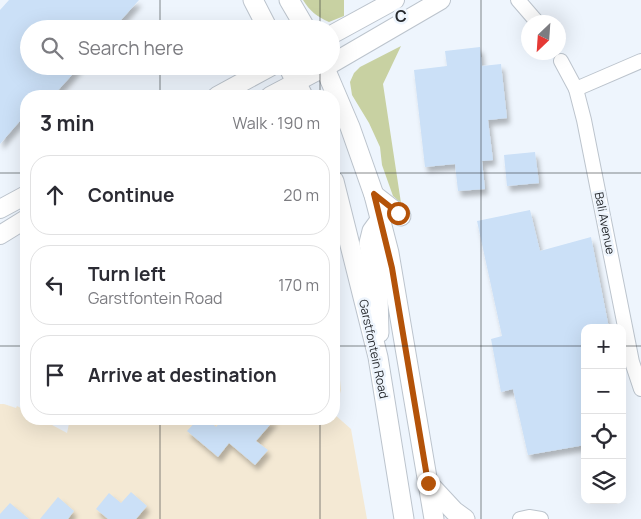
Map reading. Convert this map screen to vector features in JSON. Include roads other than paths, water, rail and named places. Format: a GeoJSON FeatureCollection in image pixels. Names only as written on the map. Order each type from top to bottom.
{"type":"FeatureCollection","features":[{"type":"Feature","properties":{"kind":"main road"},"geometry":{"type":"LineString","coordinates":[[253,0],[263,20]]}},
{"type":"Feature","properties":{"kind":"main road"},"geometry":{"type":"LineString","coordinates":[[289,0],[301,20]]}},
{"type":"Feature","properties":{"kind":"main road"},"geometry":{"type":"LineString","coordinates":[[292,75],[300,90]]}},
{"type":"Feature","properties":{"kind":"main road"},"geometry":{"type":"LineString","coordinates":[[330,75],[336,90]]}},
{"type":"Feature","properties":{"kind":"main road"},"geometry":{"type":"LineString","coordinates":[[340,100],[374,194],[392,268],[434,519]]}},
{"type":"Feature","properties":{"kind":"main road"},"geometry":{"type":"LineString","coordinates":[[374,194],[401,216]]}},
{"type":"Feature","properties":{"kind":"main road","name":"Garstfontein Road"},"geometry":{"type":"LineString","coordinates":[[340,206],[378,357],[404,519]]}},
{"type":"Feature","properties":{"kind":"main road"},"geometry":{"type":"LineString","coordinates":[[378,357],[378,293],[369,243],[372,231],[380,220]]}},
{"type":"Feature","properties":{"kind":"main road"},"geometry":{"type":"LineString","coordinates":[[428,483],[465,519]]}},
{"type":"Feature","properties":{"kind":"street"},"geometry":{"type":"LineString","coordinates":[[340,30],[396,0]]}},
{"type":"Feature","properties":{"kind":"street"},"geometry":{"type":"LineString","coordinates":[[340,58],[441,0]]}},
{"type":"Feature","properties":{"kind":"street"},"geometry":{"type":"LineString","coordinates":[[518,0],[531,15]]}},
{"type":"Feature","properties":{"kind":"street"},"geometry":{"type":"LineString","coordinates":[[527,0],[533,15]]}},
{"type":"Feature","properties":{"kind":"street","name":"Bali Avenue"},"geometry":{"type":"LineString","coordinates":[[561,60],[576,89],[584,120],[632,362],[641,389]]}},
{"type":"Feature","properties":{"kind":"street"},"geometry":{"type":"LineString","coordinates":[[576,89],[641,62]]}},
{"type":"Feature","properties":{"kind":"street"},"geometry":{"type":"LineString","coordinates":[[228,90],[256,75]]}},
{"type":"Feature","properties":{"kind":"street"},"geometry":{"type":"LineString","coordinates":[[300,90],[317,75]]}},
{"type":"Feature","properties":{"kind":"street"},"geometry":{"type":"LineString","coordinates":[[0,209],[20,198]]}},
{"type":"Feature","properties":{"kind":"street"},"geometry":{"type":"LineString","coordinates":[[0,235],[20,223]]}},
{"type":"Feature","properties":{"kind":"street"},"geometry":{"type":"LineString","coordinates":[[520,519],[541,519]]}}]}
